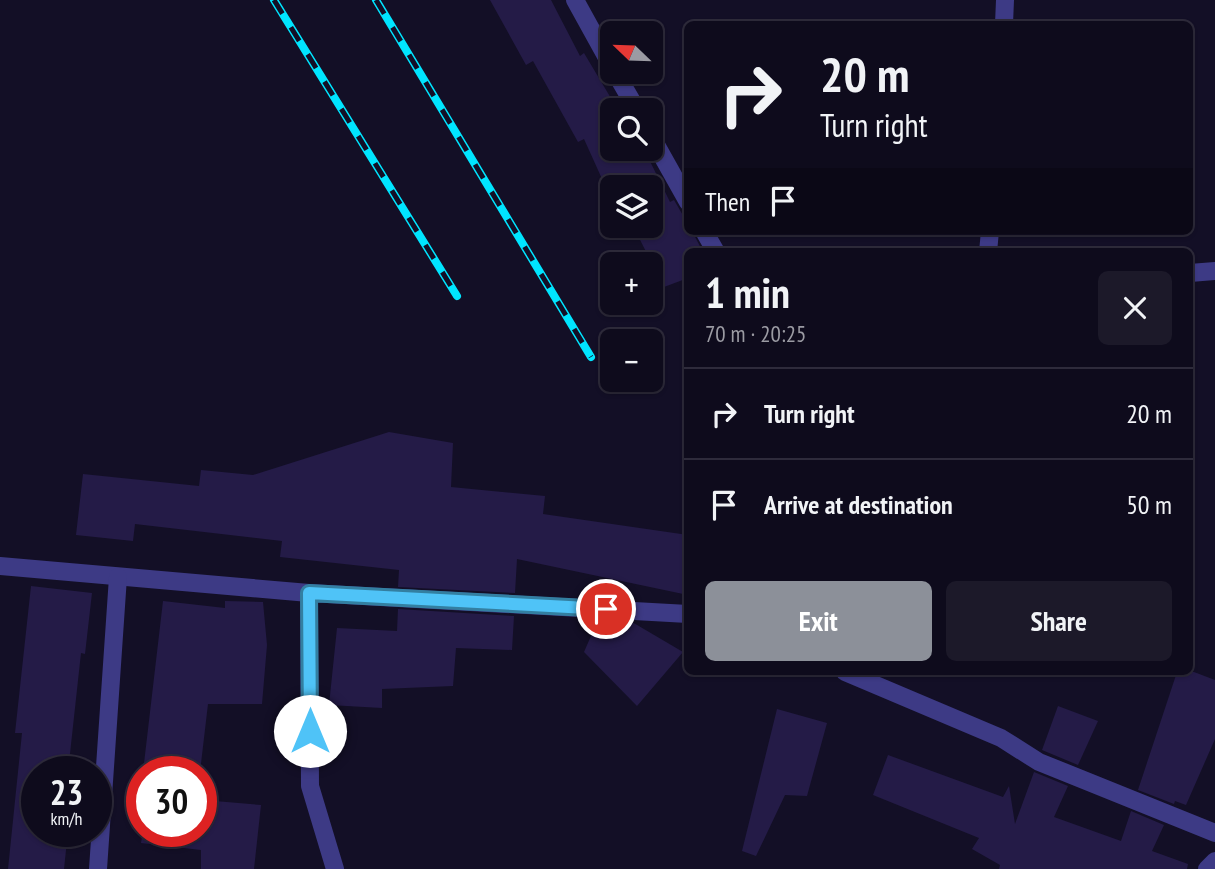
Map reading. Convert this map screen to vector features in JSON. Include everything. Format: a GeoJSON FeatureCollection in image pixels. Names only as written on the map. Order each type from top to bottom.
{"type":"FeatureCollection","features":[{"type":"Feature","properties":{"kind":"street"},"geometry":{"type":"LineString","coordinates":[[575,0],[600,45]]}},
{"type":"Feature","properties":{"kind":"street"},"geometry":{"type":"LineString","coordinates":[[1004,21],[1005,0]]}},
{"type":"Feature","properties":{"kind":"street"},"geometry":{"type":"LineString","coordinates":[[663,157],[684,195]]}},
{"type":"Feature","properties":{"kind":"street"},"geometry":{"type":"LineString","coordinates":[[1193,273],[1215,271]]}},
{"type":"Feature","properties":{"kind":"street"},"geometry":{"type":"LineString","coordinates":[[0,566],[309,593],[684,614]]}},
{"type":"Feature","properties":{"kind":"street"},"geometry":{"type":"LineString","coordinates":[[98,869],[118,577]]}},
{"type":"Feature","properties":{"kind":"street"},"geometry":{"type":"LineString","coordinates":[[309,593],[310,786],[335,869]]}},
{"type":"Feature","properties":{"kind":"street"},"geometry":{"type":"LineString","coordinates":[[852,675],[1001,738],[1039,762],[1215,833]]}},
{"type":"Feature","properties":{"kind":"street"},"geometry":{"type":"LineString","coordinates":[[1207,869],[1215,861]]}},
{"type":"Feature","properties":{"kind":"building"},"geometry":{"type":"Polygon","coordinates":[[[490,0],[551,0],[580,56],[584,53],[600,84],[611,98],[600,98],[600,161],[650,161],[657,175],[600,175],[584,139],[578,142],[533,61],[526,65],[490,0]]]}},
{"type":"Feature","properties":{"kind":"building"},"geometry":{"type":"Polygon","coordinates":[[[663,188],[670,202],[674,200],[684,217],[684,235],[694,235],[701,248],[684,248],[684,280],[664,287],[663,252],[646,252],[639,238],[663,238],[663,188]]]}},
{"type":"Feature","properties":{"kind":"building"},"geometry":{"type":"Polygon","coordinates":[[[389,432],[453,443],[451,487],[545,496],[543,514],[684,534],[684,594],[517,559],[515,593],[398,587],[399,570],[280,557],[282,541],[135,524],[133,541],[76,535],[83,474],[199,486],[201,470],[253,475],[389,432]]]}},
{"type":"Feature","properties":{"kind":"building"},"geometry":{"type":"Polygon","coordinates":[[[31,586],[92,593],[85,654],[81,653],[70,756],[21,756],[21,847],[66,847],[64,869],[8,869],[22,733],[15,733],[31,586]]]}},
{"type":"Feature","properties":{"kind":"building"},"geometry":{"type":"Polygon","coordinates":[[[163,601],[225,608],[225,601],[263,602],[267,645],[262,704],[208,704],[202,756],[145,756],[163,601]]]}},
{"type":"Feature","properties":{"kind":"building"},"geometry":{"type":"Polygon","coordinates":[[[398,609],[514,616],[512,650],[456,648],[453,686],[382,689],[382,708],[329,705],[337,628],[397,631],[398,609]]]}},
{"type":"Feature","properties":{"kind":"building"},"geometry":{"type":"Polygon","coordinates":[[[598,620],[632,622],[683,652],[637,706],[584,652],[598,620]]]}},
{"type":"Feature","properties":{"kind":"building"},"geometry":{"type":"Polygon","coordinates":[[[1194,672],[1215,680],[1215,739],[1186,805],[1175,801],[1174,804],[1138,790],[1176,675],[1193,675],[1194,672]]]}},
{"type":"Feature","properties":{"kind":"building"},"geometry":{"type":"Polygon","coordinates":[[[1058,706],[1098,721],[1078,765],[1042,750],[1058,706]]]}},
{"type":"Feature","properties":{"kind":"building"},"geometry":{"type":"Polygon","coordinates":[[[777,709],[827,723],[807,796],[785,795],[756,856],[742,851],[777,709]]]}},
{"type":"Feature","properties":{"kind":"building"},"geometry":{"type":"Polygon","coordinates":[[[888,755],[1003,797],[1009,786],[1015,824],[1034,772],[1068,786],[1054,817],[1121,841],[1131,811],[1164,825],[1152,851],[1188,864],[1187,869],[999,869],[1000,865],[972,849],[979,838],[873,795],[888,755]]]}},
{"type":"Feature","properties":{"kind":"building"},"geometry":{"type":"Polygon","coordinates":[[[217,801],[261,805],[254,869],[201,869],[201,850],[175,847],[217,847],[217,801]]]}},
{"type":"Feature","properties":{"kind":"railway"},"geometry":{"type":"LineString","coordinates":[[274,0],[457,296]]}},
{"type":"Feature","properties":{"kind":"railway"},"geometry":{"type":"LineString","coordinates":[[376,0],[591,357]]}},
{"type":"Feature","properties":{"kind":"route"},"geometry":{"type":"LineString","coordinates":[[310,731],[309,593],[606,609]]}}]}
